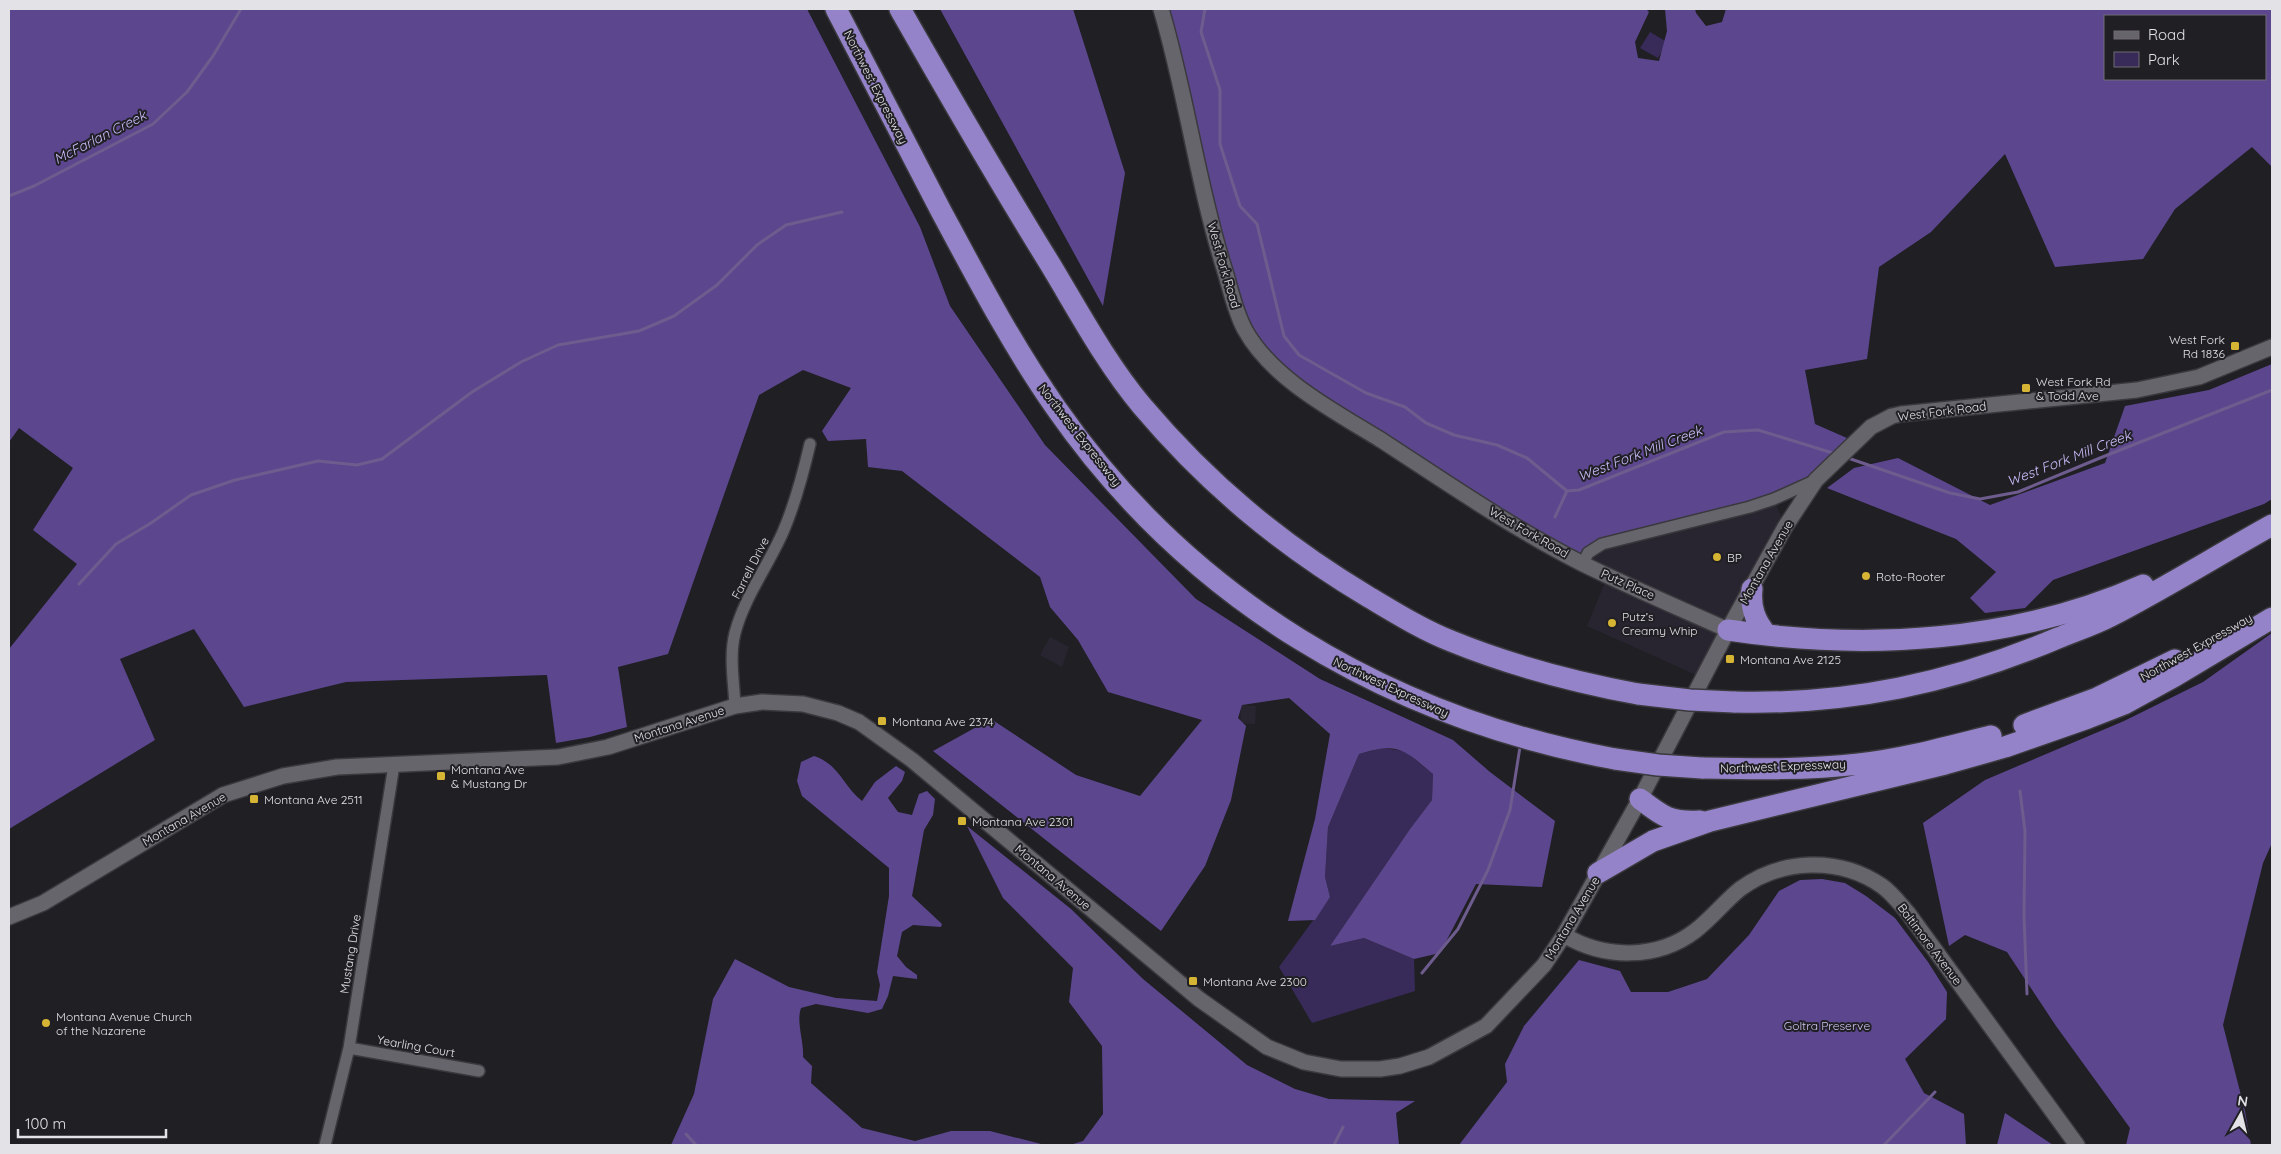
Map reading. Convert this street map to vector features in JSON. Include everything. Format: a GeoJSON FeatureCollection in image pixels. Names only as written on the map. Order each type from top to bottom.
{"type":"FeatureCollection","features":[{"type":"Feature","properties":{"kind":"highway","name":"Northwest Expressway"},"geometry":{"type":"LineString","coordinates":[[836,9],[1012,341],[1063,417],[1113,480],[1169,539],[1276,626],[1327,657],[1383,686],[1454,717],[1533,740],[1615,759],[1702,768],[1792,768],[1859,764],[1920,754],[1999,734],[2097,698],[2162,668],[2272,604]]}},
{"type":"Feature","properties":{"kind":"highway"},"geometry":{"type":"LineString","coordinates":[[900,9],[978,145],[1102,350],[1140,404],[1175,443],[1232,500],[1311,561],[1423,628],[1450,640],[1537,671],[1578,682],[1638,694],[1734,702],[1789,702],[1862,694],[1926,683],[2000,662],[2109,617],[2272,524]]}},
{"type":"Feature","properties":{"kind":"highway"},"geometry":{"type":"LineString","coordinates":[[1728,630],[1826,640],[1880,641],[1990,630],[2031,621],[2129,591],[2272,524]]}},
{"type":"Feature","properties":{"kind":"highway"},"geometry":{"type":"LineString","coordinates":[[1752,589],[1750,603],[1759,626],[1767,635]]}},
{"type":"Feature","properties":{"kind":"highway"},"geometry":{"type":"LineString","coordinates":[[1598,873],[1653,841],[1710,821],[1945,764],[2066,726],[2124,704],[2206,659],[2272,618]]}},
{"type":"Feature","properties":{"kind":"highway"},"geometry":{"type":"LineString","coordinates":[[1640,798],[1658,814],[1667,818],[1687,821],[1710,821]]}},
{"type":"Feature","properties":{"kind":"street","name":"West Fork Road"},"geometry":{"type":"LineString","coordinates":[[1162,9],[1174,52],[1204,196],[1216,240],[1239,316],[1254,345],[1279,372],[1332,409],[1527,533],[1583,564],[1588,553],[1602,544],[1750,507],[1798,490],[1816,480],[1879,422],[1901,414],[2136,390],[2199,377],[2272,347]]}},
{"type":"Feature","properties":{"kind":"street","name":"Farrell Drive"},"geometry":{"type":"LineString","coordinates":[[735,706],[732,648],[735,634],[745,608],[783,532],[794,502],[810,444]]}},
{"type":"Feature","properties":{"kind":"street","name":"Montana Avenue"},"geometry":{"type":"LineString","coordinates":[[9,917],[43,903],[222,795],[282,776],[337,766],[526,760],[573,755],[608,747],[735,706],[762,702],[803,704],[838,713],[859,722],[912,760],[1199,1000],[1267,1047],[1304,1062],[1341,1069],[1360,1070],[1400,1066],[1429,1057],[1486,1026],[1544,965],[1564,935],[1640,798],[1728,630],[1785,527],[1816,480]]}},
{"type":"Feature","properties":{"kind":"street","name":"Putz Place"},"geometry":{"type":"LineString","coordinates":[[1583,564],[1728,630]]}},
{"type":"Feature","properties":{"kind":"street","name":"Mustang Drive"},"geometry":{"type":"LineString","coordinates":[[326,1145],[349,1048],[394,765]]}},
{"type":"Feature","properties":{"kind":"street","name":"Baltimore Avenue"},"geometry":{"type":"LineString","coordinates":[[1564,935],[1582,945],[1614,952],[1651,951],[1666,947],[1694,932],[1740,890],[1772,871],[1807,865],[1831,866],[1848,870],[1882,886],[1908,913],[2077,1145]]}},
{"type":"Feature","properties":{"kind":"street","name":"Yearling Court"},"geometry":{"type":"LineString","coordinates":[[349,1048],[479,1071]]}},
{"type":"Feature","properties":{"kind":"shaded area"},"geometry":{"type":"Polygon","coordinates":[[[1774,499],[1785,527],[1703,678],[1587,626],[1608,575],[1583,564],[1588,553],[1774,499]]]}},
{"type":"Feature","properties":{"kind":"shaded area"},"geometry":{"type":"Polygon","coordinates":[[[1050,637],[1069,647],[1062,667],[1040,655],[1050,637]]]}},
{"type":"Feature","properties":{"kind":"shaded area"},"geometry":{"type":"Polygon","coordinates":[[[1241,705],[1256,706],[1255,724],[1240,723],[1241,705]]]}},
{"type":"Feature","properties":{"kind":"green space"},"geometry":{"type":"Polygon","coordinates":[[[9,9],[807,9],[920,227],[950,306],[1045,445],[1196,599],[1320,679],[1453,740],[1490,772],[1555,821],[1542,887],[1476,884],[1440,953],[1414,959],[1364,938],[1330,946],[1432,800],[1433,774],[1400,750],[1392,748],[1372,750],[1359,754],[1328,827],[1325,877],[1330,897],[1315,920],[1288,921],[1315,819],[1330,734],[1289,698],[1242,705],[1238,718],[1246,726],[1231,800],[1205,866],[1161,931],[933,751],[991,719],[1076,775],[1140,796],[1202,720],[1108,692],[1078,640],[1050,607],[1040,577],[902,471],[868,467],[866,439],[828,441],[822,431],[851,388],[803,370],[759,395],[668,654],[618,667],[627,727],[590,737],[556,743],[547,675],[346,682],[244,707],[194,629],[120,659],[155,740],[9,829],[9,649],[77,564],[33,530],[73,468],[19,428],[9,442],[9,9]]]}},
{"type":"Feature","properties":{"kind":"green space"},"geometry":{"type":"Polygon","coordinates":[[[940,9],[1073,9],[1125,173],[1103,306],[940,9]]]}},
{"type":"Feature","properties":{"kind":"green space"},"geometry":{"type":"Polygon","coordinates":[[[1161,9],[1646,9],[1649,12],[1635,42],[1638,58],[1659,61],[1667,31],[1665,9],[1695,9],[1706,26],[1722,22],[1726,9],[2272,9],[2272,167],[2252,147],[2175,209],[2143,259],[2055,267],[2005,154],[1931,232],[1879,267],[1867,359],[1805,370],[1815,424],[1856,442],[1798,490],[1602,544],[1583,564],[1279,371],[1245,329],[1161,9]]]}},
{"type":"Feature","properties":{"kind":"green space"},"geometry":{"type":"Polygon","coordinates":[[[1650,32],[1667,42],[1658,58],[1640,48],[1650,32]]]}},
{"type":"Feature","properties":{"kind":"green space"},"geometry":{"type":"Polygon","coordinates":[[[2272,364],[2272,499],[2264,504],[2053,580],[2025,608],[1985,613],[1970,598],[1996,572],[1956,539],[1827,488],[1854,468],[1898,458],[1990,505],[2105,463],[2125,406],[2209,390],[2272,364]]]}},
{"type":"Feature","properties":{"kind":"green space"},"geometry":{"type":"Polygon","coordinates":[[[2272,633],[2272,843],[2263,863],[2223,1025],[2245,1111],[2251,1145],[2126,1145],[2130,1128],[2056,1026],[2007,952],[1965,935],[1949,946],[1923,823],[1985,780],[2124,721],[2203,682],[2272,633]]]}},
{"type":"Feature","properties":{"kind":"green space"},"geometry":{"type":"Polygon","coordinates":[[[1383,748],[1405,751],[1433,774],[1432,800],[1330,946],[1364,938],[1414,959],[1415,991],[1312,1023],[1279,967],[1330,897],[1325,877],[1328,827],[1359,754],[1383,748]]]}},
{"type":"Feature","properties":{"kind":"green space"},"geometry":{"type":"Polygon","coordinates":[[[814,756],[829,764],[862,801],[875,782],[896,766],[905,772],[902,781],[888,798],[898,812],[912,815],[919,794],[927,791],[935,799],[933,815],[924,830],[912,896],[942,924],[941,927],[913,925],[902,932],[897,956],[906,967],[917,975],[917,979],[893,976],[888,996],[882,1009],[868,1013],[816,1004],[801,1008],[799,1019],[803,1057],[812,1066],[811,1083],[862,1128],[915,1141],[951,1131],[990,1131],[1045,1145],[671,1145],[694,1094],[713,999],[735,959],[789,987],[836,998],[877,1001],[880,985],[877,972],[889,896],[889,868],[802,796],[797,781],[801,762],[814,756]]]}},
{"type":"Feature","properties":{"kind":"green space"},"geometry":{"type":"Polygon","coordinates":[[[967,826],[1071,909],[1143,979],[1247,1065],[1295,1089],[1329,1099],[1415,1101],[1396,1113],[1399,1145],[1070,1145],[1083,1141],[1103,1114],[1102,1046],[1069,1002],[1073,968],[1003,898],[967,826]]]}},
{"type":"Feature","properties":{"kind":"green space","name":"Goltra Preserve"},"geometry":{"type":"Polygon","coordinates":[[[1822,879],[1845,883],[1895,918],[1928,962],[1947,992],[1946,1019],[1905,1059],[1924,1093],[1964,1114],[1966,1145],[1459,1145],[1507,1082],[1505,1064],[1524,1026],[1579,960],[1620,971],[1631,992],[1668,992],[1707,979],[1749,935],[1779,891],[1800,880],[1822,879]]]}},
{"type":"Feature","properties":{"kind":"green space"},"geometry":{"type":"Polygon","coordinates":[[[2005,1113],[2053,1145],[1997,1145],[2005,1113]]]}},
{"type":"Feature","properties":{"kind":"waterway","name":"McFarlan Creek"},"geometry":{"type":"LineString","coordinates":[[9,196],[34,186],[153,124],[187,92],[213,56],[241,9]]}},
{"type":"Feature","properties":{"kind":"waterway","name":"West Fork Mill Creek"},"geometry":{"type":"LineString","coordinates":[[1205,9],[1201,32],[1220,90],[1220,144],[1240,206],[1257,224],[1284,336],[1299,355],[1366,393],[1405,407],[1426,423],[1454,435],[1497,445],[1527,458],[1567,491],[1579,490],[1724,432],[1758,430],[1836,454]]}},
{"type":"Feature","properties":{"kind":"waterway"},"geometry":{"type":"LineString","coordinates":[[79,584],[116,544],[151,523],[191,495],[235,480],[318,461],[357,465],[382,459],[472,392],[521,362],[558,345],[639,331],[674,316],[717,285],[757,245],[786,225],[842,212]]}},
{"type":"Feature","properties":{"kind":"waterway","name":"West Fork Mill Creek"},"geometry":{"type":"LineString","coordinates":[[1845,457],[1950,493],[1980,499],[2018,492],[2272,390]]}},
{"type":"Feature","properties":{"kind":"waterway"},"geometry":{"type":"LineString","coordinates":[[1555,517],[1567,491]]}},
{"type":"Feature","properties":{"kind":"waterway"},"geometry":{"type":"LineString","coordinates":[[1422,973],[1458,929],[1488,870],[1510,810],[1520,747]]}},
{"type":"Feature","properties":{"kind":"waterway"},"geometry":{"type":"LineString","coordinates":[[2020,791],[2025,831],[2024,916],[2027,994]]}},
{"type":"Feature","properties":{"kind":"waterway"},"geometry":{"type":"LineString","coordinates":[[1884,1145],[1935,1092]]}},
{"type":"Feature","properties":{"kind":"waterway"},"geometry":{"type":"LineString","coordinates":[[1334,1145],[1343,1127]]}},
{"type":"Feature","properties":{"kind":"waterway"},"geometry":{"type":"LineString","coordinates":[[686,1134],[696,1145]]}},
{"type":"Feature","properties":{"kind":"place","name":"West Fork Rd 1836"},"geometry":{"type":"Point","coordinates":[2235,346]}},
{"type":"Feature","properties":{"kind":"place","name":"West Fork Rd & Todd Ave"},"geometry":{"type":"Point","coordinates":[2026,388]}},
{"type":"Feature","properties":{"kind":"place","name":"BP"},"geometry":{"type":"Point","coordinates":[1717,557]}},
{"type":"Feature","properties":{"kind":"place","name":"Roto-Rooter"},"geometry":{"type":"Point","coordinates":[1866,576]}},
{"type":"Feature","properties":{"kind":"place","name":"Putz’s Creamy Whip"},"geometry":{"type":"Point","coordinates":[1612,623]}},
{"type":"Feature","properties":{"kind":"place","name":"Montana Ave 2125"},"geometry":{"type":"Point","coordinates":[1730,659]}},
{"type":"Feature","properties":{"kind":"place","name":"Montana Ave 2374"},"geometry":{"type":"Point","coordinates":[882,721]}},
{"type":"Feature","properties":{"kind":"place","name":"Montana Ave & Mustang Dr"},"geometry":{"type":"Point","coordinates":[441,776]}},
{"type":"Feature","properties":{"kind":"place","name":"Montana Ave 2511"},"geometry":{"type":"Point","coordinates":[254,799]}},
{"type":"Feature","properties":{"kind":"place","name":"Montana Ave 2301"},"geometry":{"type":"Point","coordinates":[962,821]}},
{"type":"Feature","properties":{"kind":"place","name":"Montana Ave 2300"},"geometry":{"type":"Point","coordinates":[1193,981]}},
{"type":"Feature","properties":{"kind":"place","name":"Montana Avenue Church of the Nazarene"},"geometry":{"type":"Point","coordinates":[46,1023]}}]}
